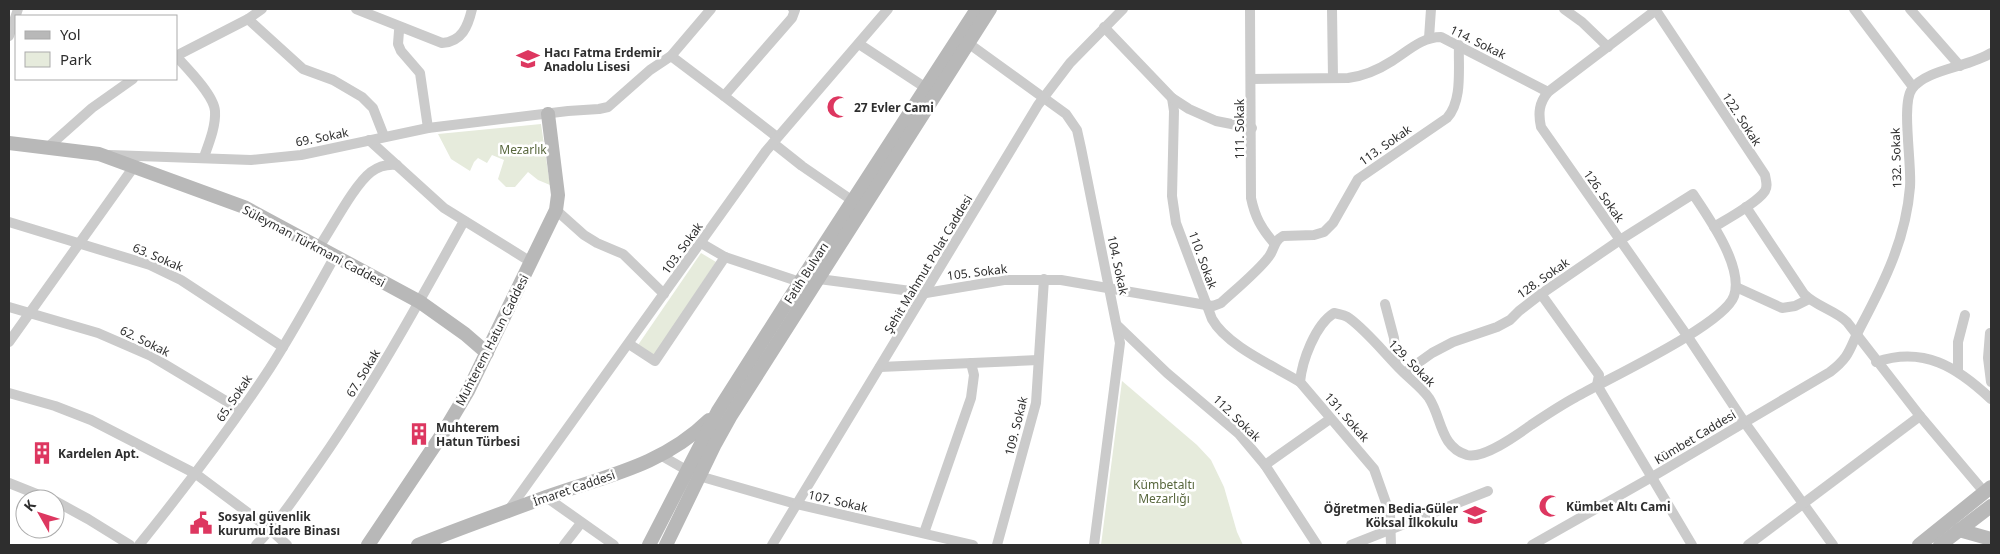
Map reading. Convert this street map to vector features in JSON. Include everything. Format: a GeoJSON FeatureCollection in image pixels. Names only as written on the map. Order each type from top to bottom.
{"type":"FeatureCollection","features":[{"type":"Feature","properties":{"kind":"main road","name":"Fatih Bulvarı"},"geometry":{"type":"LineString","coordinates":[[666,545],[718,411],[977,9]]}},
{"type":"Feature","properties":{"kind":"main road","name":"Fatih Bulvarı"},"geometry":{"type":"LineString","coordinates":[[650,545],[990,9]]}},
{"type":"Feature","properties":{"kind":"main road","name":"Muhterem Hatun Caddesi"},"geometry":{"type":"LineString","coordinates":[[368,545],[443,433],[487,353],[556,210],[558,195],[548,114]]}},
{"type":"Feature","properties":{"kind":"main road","name":"Süleyman Türkmani Caddesi"},"geometry":{"type":"LineString","coordinates":[[9,143],[99,154],[244,207],[420,302],[466,334],[487,353]]}},
{"type":"Feature","properties":{"kind":"main road","name":"İmaret Caddesi"},"geometry":{"type":"LineString","coordinates":[[418,545],[436,542],[546,497],[662,456],[690,438],[718,411]]}},
{"type":"Feature","properties":{"kind":"main road"},"geometry":{"type":"LineString","coordinates":[[1919,545],[1989,494]]}},
{"type":"Feature","properties":{"kind":"main road"},"geometry":{"type":"LineString","coordinates":[[1940,545],[1991,506]]}},
{"type":"Feature","properties":{"kind":"main road"},"geometry":{"type":"LineString","coordinates":[[1959,530],[1991,539]]}},
{"type":"Feature","properties":{"kind":"street"},"geometry":{"type":"LineString","coordinates":[[178,55],[248,19],[262,9]]}},
{"type":"Feature","properties":{"kind":"street"},"geometry":{"type":"LineString","coordinates":[[356,9],[442,43],[450,42],[464,32],[472,9]]}},
{"type":"Feature","properties":{"kind":"street","name":"69. Sokak"},"geometry":{"type":"LineString","coordinates":[[99,154],[251,160],[300,155],[428,128],[608,107],[650,70],[671,56],[711,9]]}},
{"type":"Feature","properties":{"kind":"street"},"geometry":{"type":"LineString","coordinates":[[724,96],[792,18],[795,10],[793,9]]}},
{"type":"Feature","properties":{"kind":"street","name":"103. Sokak"},"geometry":{"type":"LineString","coordinates":[[508,512],[775,140],[888,9]]}},
{"type":"Feature","properties":{"kind":"street","name":"Şehit Mahmut Polat Caddesi"},"geometry":{"type":"LineString","coordinates":[[772,545],[1044,96],[1070,63],[1123,9]]}},
{"type":"Feature","properties":{"kind":"street","name":"111. Sokak"},"geometry":{"type":"LineString","coordinates":[[1250,9],[1251,198],[1254,214],[1261,228],[1274,243]]}},
{"type":"Feature","properties":{"kind":"street"},"geometry":{"type":"LineString","coordinates":[[1332,9],[1333,78]]}},
{"type":"Feature","properties":{"kind":"street"},"geometry":{"type":"LineString","coordinates":[[1251,79],[1348,78],[1369,73],[1391,62],[1429,38],[1431,9]]}},
{"type":"Feature","properties":{"kind":"street"},"geometry":{"type":"LineString","coordinates":[[1564,9],[1582,22],[1608,47]]}},
{"type":"Feature","properties":{"kind":"street"},"geometry":{"type":"LineString","coordinates":[[1854,9],[1913,87],[1938,73],[1991,53]]}},
{"type":"Feature","properties":{"kind":"street"},"geometry":{"type":"LineString","coordinates":[[1910,9],[1960,66]]}},
{"type":"Feature","properties":{"kind":"street"},"geometry":{"type":"LineString","coordinates":[[1548,92],[1656,10]]}},
{"type":"Feature","properties":{"kind":"street","name":"122. Sokak"},"geometry":{"type":"LineString","coordinates":[[1656,10],[1767,183],[1766,190],[1746,207],[1714,227]]}},
{"type":"Feature","properties":{"kind":"street"},"geometry":{"type":"LineString","coordinates":[[9,36],[15,18]]}},
{"type":"Feature","properties":{"kind":"street"},"geometry":{"type":"LineString","coordinates":[[248,19],[303,69],[333,80],[362,97],[373,108],[384,136]]}},
{"type":"Feature","properties":{"kind":"street"},"geometry":{"type":"LineString","coordinates":[[1104,27],[1172,98],[1189,109],[1216,121],[1252,128]]}},
{"type":"Feature","properties":{"kind":"street"},"geometry":{"type":"LineString","coordinates":[[403,28],[399,31],[398,44],[401,51],[420,73],[428,128]]}},
{"type":"Feature","properties":{"kind":"street","name":"114. Sokak"},"geometry":{"type":"LineString","coordinates":[[1429,38],[1447,38],[1548,92]]}},
{"type":"Feature","properties":{"kind":"street","name":"104. Sokak"},"geometry":{"type":"LineString","coordinates":[[968,43],[1044,96],[1066,114],[1077,130],[1120,343],[1094,545]]}},
{"type":"Feature","properties":{"kind":"street"},"geometry":{"type":"LineString","coordinates":[[859,44],[926,88]]}},
{"type":"Feature","properties":{"kind":"street","name":"113. Sokak"},"geometry":{"type":"LineString","coordinates":[[1274,243],[1283,236],[1314,235],[1324,232],[1333,223],[1358,179],[1447,118],[1453,110],[1456,100],[1458,45]]}},
{"type":"Feature","properties":{"kind":"street"},"geometry":{"type":"LineString","coordinates":[[671,56],[724,96],[802,166],[853,201]]}},
{"type":"Feature","properties":{"kind":"street"},"geometry":{"type":"LineString","coordinates":[[178,58],[200,83],[215,109],[212,132],[204,157]]}},
{"type":"Feature","properties":{"kind":"street"},"geometry":{"type":"LineString","coordinates":[[47,148],[92,108],[132,80]]}},
{"type":"Feature","properties":{"kind":"street","name":"132. Sokak"},"geometry":{"type":"LineString","coordinates":[[1856,335],[1884,282],[1899,247],[1904,225],[1911,171],[1906,110],[1907,101],[1913,87]]}},
{"type":"Feature","properties":{"kind":"street","name":"126. Sokak"},"geometry":{"type":"LineString","coordinates":[[1548,92],[1542,99],[1539,108],[1541,127],[1745,422],[1833,545]]}},
{"type":"Feature","properties":{"kind":"street","name":"110. Sokak"},"geometry":{"type":"LineString","coordinates":[[1172,98],[1174,111],[1172,196],[1176,223],[1206,305],[1218,330],[1229,339],[1300,382]]}},
{"type":"Feature","properties":{"kind":"street"},"geometry":{"type":"LineString","coordinates":[[369,140],[444,208],[531,262]]}},
{"type":"Feature","properties":{"kind":"street"},"geometry":{"type":"LineString","coordinates":[[319,247],[362,180],[380,167],[388,164],[397,165]]}},
{"type":"Feature","properties":{"kind":"street"},"geometry":{"type":"LineString","coordinates":[[9,342],[134,168]]}},
{"type":"Feature","properties":{"kind":"street","name":"128. Sokak"},"geometry":{"type":"LineString","coordinates":[[1404,373],[1432,353],[1453,342],[1497,327],[1510,320],[1519,310],[1541,294],[1692,194],[1714,227]]}},
{"type":"Feature","properties":{"kind":"street"},"geometry":{"type":"LineString","coordinates":[[1746,207],[1799,288],[1809,299],[1841,316],[1920,416],[1989,494]]}},
{"type":"Feature","properties":{"kind":"street"},"geometry":{"type":"LineString","coordinates":[[556,210],[584,234],[604,246],[623,254],[664,294]]}},
{"type":"Feature","properties":{"kind":"street","name":"67. Sokak"},"geometry":{"type":"LineString","coordinates":[[256,545],[271,530],[343,431],[420,302],[464,221]]}},
{"type":"Feature","properties":{"kind":"street","name":"63. Sokak"},"geometry":{"type":"LineString","coordinates":[[9,222],[150,265],[180,280],[283,346]]}},
{"type":"Feature","properties":{"kind":"street"},"geometry":{"type":"LineString","coordinates":[[1714,227],[1728,257],[1736,287],[1782,308],[1795,306],[1809,299]]}},
{"type":"Feature","properties":{"kind":"street"},"geometry":{"type":"LineString","coordinates":[[701,243],[725,258],[800,282]]}},
{"type":"Feature","properties":{"kind":"street"},"geometry":{"type":"LineString","coordinates":[[1110,288],[1213,306],[1221,303],[1269,256],[1274,243]]}},
{"type":"Feature","properties":{"kind":"street","name":"65. Sokak"},"geometry":{"type":"LineString","coordinates":[[140,545],[196,474],[241,410],[283,346],[335,256]]}},
{"type":"Feature","properties":{"kind":"street"},"geometry":{"type":"LineString","coordinates":[[629,344],[655,361],[725,258]]}},
{"type":"Feature","properties":{"kind":"street","name":"105. Sokak"},"geometry":{"type":"LineString","coordinates":[[819,278],[926,293],[1004,280],[1061,280],[1110,288]]}},
{"type":"Feature","properties":{"kind":"street","name":"109. Sokak"},"geometry":{"type":"LineString","coordinates":[[997,545],[1036,403],[1044,279]]}},
{"type":"Feature","properties":{"kind":"street","name":"129. Sokak"},"geometry":{"type":"LineString","coordinates":[[1300,382],[1303,362],[1324,322],[1334,313],[1348,317],[1429,397],[1449,443],[1457,450],[1469,456],[1486,453],[1597,385],[1688,337],[1727,308],[1733,299],[1736,287]]}},
{"type":"Feature","properties":{"kind":"street"},"geometry":{"type":"LineString","coordinates":[[1541,294],[1599,375],[1597,385],[1692,545]]}},
{"type":"Feature","properties":{"kind":"street"},"geometry":{"type":"LineString","coordinates":[[1385,304],[1394,338],[1396,364]]}},
{"type":"Feature","properties":{"kind":"street","name":"62. Sokak"},"geometry":{"type":"LineString","coordinates":[[9,307],[98,333],[151,356],[241,410]]}},
{"type":"Feature","properties":{"kind":"street"},"geometry":{"type":"LineString","coordinates":[[1958,372],[1958,342],[1965,315]]}},
{"type":"Feature","properties":{"kind":"street","name":"112. Sokak"},"geometry":{"type":"LineString","coordinates":[[1118,326],[1168,373],[1239,434],[1264,465],[1317,545]]}},
{"type":"Feature","properties":{"kind":"street"},"geometry":{"type":"LineString","coordinates":[[1990,333],[1988,358],[1991,382]]}},
{"type":"Feature","properties":{"kind":"street","name":"Kümbet Caddesi"},"geometry":{"type":"LineString","coordinates":[[1535,544],[1652,478],[1830,372],[1841,364],[1851,352],[1856,335]]}},
{"type":"Feature","properties":{"kind":"street"},"geometry":{"type":"LineString","coordinates":[[1876,362],[1895,356],[1928,357],[1958,372],[1991,399]]}},
{"type":"Feature","properties":{"kind":"street"},"geometry":{"type":"LineString","coordinates":[[880,367],[1038,360]]}},
{"type":"Feature","properties":{"kind":"street"},"geometry":{"type":"LineString","coordinates":[[924,533],[971,398],[974,375],[971,363]]}},
{"type":"Feature","properties":{"kind":"street","name":"131. Sokak"},"geometry":{"type":"LineString","coordinates":[[1300,382],[1374,469],[1388,506],[1391,528],[1390,545]]}},
{"type":"Feature","properties":{"kind":"street"},"geometry":{"type":"LineString","coordinates":[[9,393],[55,406],[91,420],[196,474],[271,530],[287,545]]}},
{"type":"Feature","properties":{"kind":"street"},"geometry":{"type":"LineString","coordinates":[[1748,545],[1920,416]]}},
{"type":"Feature","properties":{"kind":"street"},"geometry":{"type":"LineString","coordinates":[[1264,465],[1330,418]]}},
{"type":"Feature","properties":{"kind":"street","name":"107. Sokak"},"geometry":{"type":"LineString","coordinates":[[662,456],[694,473],[796,504],[973,545]]}},
{"type":"Feature","properties":{"kind":"street"},"geometry":{"type":"LineString","coordinates":[[9,484],[22,489]]}},
{"type":"Feature","properties":{"kind":"street"},"geometry":{"type":"LineString","coordinates":[[1351,545],[1488,491]]}},
{"type":"Feature","properties":{"kind":"street"},"geometry":{"type":"LineString","coordinates":[[546,497],[614,545]]}},
{"type":"Feature","properties":{"kind":"street"},"geometry":{"type":"LineString","coordinates":[[65,506],[130,545]]}},
{"type":"Feature","properties":{"kind":"street"},"geometry":{"type":"LineString","coordinates":[[564,545],[581,523]]}},
{"type":"Feature","properties":{"kind":"green space","name":"Mezarlık"},"geometry":{"type":"Polygon","coordinates":[[[541,124],[550,185],[538,180],[528,172],[515,187],[506,187],[498,179],[504,160],[492,155],[487,163],[478,158],[470,171],[451,159],[438,134],[541,124]]]}},
{"type":"Feature","properties":{"kind":"green space"},"geometry":{"type":"Polygon","coordinates":[[[701,253],[716,262],[654,355],[638,345],[701,253]]]}},
{"type":"Feature","properties":{"kind":"green space","name":"Kümbetaltı Mezarlığı"},"geometry":{"type":"Polygon","coordinates":[[[1122,381],[1197,445],[1211,460],[1224,487],[1237,532],[1243,545],[1101,545],[1122,381]]]}},
{"type":"Feature","properties":{"kind":"place","name":"Hacı Fatma Erdemir Anadolu Lisesi"},"geometry":{"type":"Point","coordinates":[528,59]}},
{"type":"Feature","properties":{"kind":"place","name":"27 Evler Cami"},"geometry":{"type":"Point","coordinates":[838,107]}},
{"type":"Feature","properties":{"kind":"place","name":"Muhterem Hatun Türbesi"},"geometry":{"type":"Point","coordinates":[419,434]}},
{"type":"Feature","properties":{"kind":"place","name":"Kardelen Apt."},"geometry":{"type":"Point","coordinates":[42,453]}},
{"type":"Feature","properties":{"kind":"place","name":"Kümbet Altı Cami"},"geometry":{"type":"Point","coordinates":[1550,506]}},
{"type":"Feature","properties":{"kind":"place","name":"Öğretmen Bedia-Güler Köksal İlkokulu"},"geometry":{"type":"Point","coordinates":[1475,515]}},
{"type":"Feature","properties":{"kind":"place","name":"Sosyal güvenlik kurumu İdare Binası"},"geometry":{"type":"Point","coordinates":[201,523]}}]}
